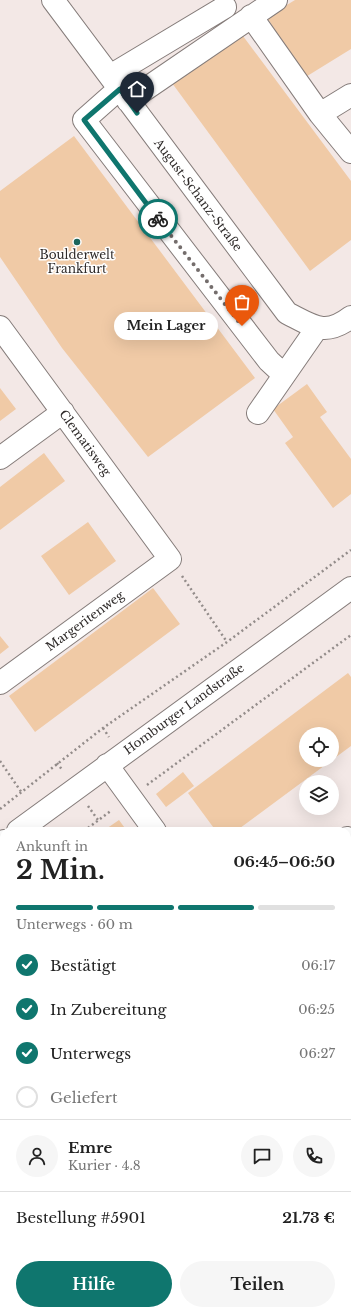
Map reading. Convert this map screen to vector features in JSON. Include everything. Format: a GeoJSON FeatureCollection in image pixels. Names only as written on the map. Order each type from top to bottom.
{"type":"FeatureCollection","features":[{"type":"Feature","properties":{"kind":"street","name":"August-Schanz-Straße"},"geometry":{"type":"LineString","coordinates":[[52,0],[287,313],[317,328]]}},
{"type":"Feature","properties":{"kind":"street"},"geometry":{"type":"LineString","coordinates":[[119,89],[251,16],[276,0]]}},
{"type":"Feature","properties":{"kind":"street"},"geometry":{"type":"LineString","coordinates":[[225,7],[119,89],[84,120],[269,361],[283,374]]}},
{"type":"Feature","properties":{"kind":"street"},"geometry":{"type":"LineString","coordinates":[[251,16],[320,114],[351,152]]}},
{"type":"Feature","properties":{"kind":"street"},"geometry":{"type":"LineString","coordinates":[[320,114],[351,95]]}},
{"type":"Feature","properties":{"kind":"street"},"geometry":{"type":"LineString","coordinates":[[258,413],[283,374],[317,328],[339,326],[351,317]]}},
{"type":"Feature","properties":{"kind":"street","name":"Clematisweg"},"geometry":{"type":"LineString","coordinates":[[0,327],[170,559]]}},
{"type":"Feature","properties":{"kind":"street"},"geometry":{"type":"LineString","coordinates":[[0,458],[63,412]]}},
{"type":"Feature","properties":{"kind":"street","name":"Margeritenweg"},"geometry":{"type":"LineString","coordinates":[[0,684],[170,559]]}},
{"type":"Feature","properties":{"kind":"street","name":"Homburger Landstraße"},"geometry":{"type":"LineString","coordinates":[[23,827],[351,588]]}},
{"type":"Feature","properties":{"kind":"street"},"geometry":{"type":"LineString","coordinates":[[107,765],[152,827]]}},
{"type":"Feature","properties":{"kind":"path"},"geometry":{"type":"LineString","coordinates":[[0,809],[22,793],[57,762],[103,728],[227,642],[351,550]]}},
{"type":"Feature","properties":{"kind":"path"},"geometry":{"type":"LineString","coordinates":[[196,596],[227,642]]}},
{"type":"Feature","properties":{"kind":"path"},"geometry":{"type":"LineString","coordinates":[[149,783],[351,635]]}},
{"type":"Feature","properties":{"kind":"path"},"geometry":{"type":"LineString","coordinates":[[0,761],[22,793]]}},
{"type":"Feature","properties":{"kind":"path"},"geometry":{"type":"LineString","coordinates":[[89,827],[110,811]]}},
{"type":"Feature","properties":{"kind":"building"},"geometry":{"type":"Polygon","coordinates":[[[295,0],[351,0],[351,49],[304,78],[267,17],[295,0]]]}},
{"type":"Feature","properties":{"kind":"building"},"geometry":{"type":"Polygon","coordinates":[[[240,32],[351,181],[351,240],[310,271],[172,83],[240,32]]]}},
{"type":"Feature","properties":{"kind":"building"},"geometry":{"type":"Polygon","coordinates":[[[74,136],[255,378],[148,457],[62,348],[0,257],[0,191],[74,136]]]}},
{"type":"Feature","properties":{"kind":"building"},"geometry":{"type":"Polygon","coordinates":[[[307,384],[327,412],[320,417],[351,459],[351,494],[333,508],[285,443],[293,437],[273,409],[307,384]]]}},
{"type":"Feature","properties":{"kind":"building"},"geometry":{"type":"Polygon","coordinates":[[[0,388],[16,409],[0,421],[0,388]]]}},
{"type":"Feature","properties":{"kind":"building"},"geometry":{"type":"Polygon","coordinates":[[[44,453],[65,481],[0,530],[0,487],[44,453]]]}},
{"type":"Feature","properties":{"kind":"building"},"geometry":{"type":"Polygon","coordinates":[[[88,522],[116,561],[69,595],[41,556],[88,522]]]}},
{"type":"Feature","properties":{"kind":"building"},"geometry":{"type":"Polygon","coordinates":[[[153,588],[180,624],[35,732],[9,696],[153,588]]]}},
{"type":"Feature","properties":{"kind":"building"},"geometry":{"type":"Polygon","coordinates":[[[0,636],[9,647],[0,654],[0,636]]]}},
{"type":"Feature","properties":{"kind":"building"},"geometry":{"type":"Polygon","coordinates":[[[348,673],[351,677],[351,746],[339,755],[339,727],[299,727],[299,767],[323,767],[312,775],[299,775],[299,784],[241,827],[213,827],[188,793],[348,673]]]}},
{"type":"Feature","properties":{"kind":"building"},"geometry":{"type":"Polygon","coordinates":[[[183,772],[194,786],[166,807],[156,794],[183,772]]]}},
{"type":"Feature","properties":{"kind":"building"},"geometry":{"type":"Polygon","coordinates":[[[119,820],[124,827],[109,827],[119,820]]]}},
{"type":"Feature","properties":{"kind":"way so far"},"geometry":{"type":"LineString","coordinates":[[158,219],[242,326]]}},
{"type":"Feature","properties":{"kind":"place","name":"Boulderwelt Frankfurt"},"geometry":{"type":"Point","coordinates":[77,242]}},
{"type":"Feature","properties":{"kind":"place","name":"Mein Lager"},"geometry":{"type":"Point","coordinates":[242,326]}},
{"type":"Feature","properties":{"kind":"route"},"geometry":{"type":"LineString","coordinates":[[137,113],[120,89],[84,120],[158,219]]}}]}
